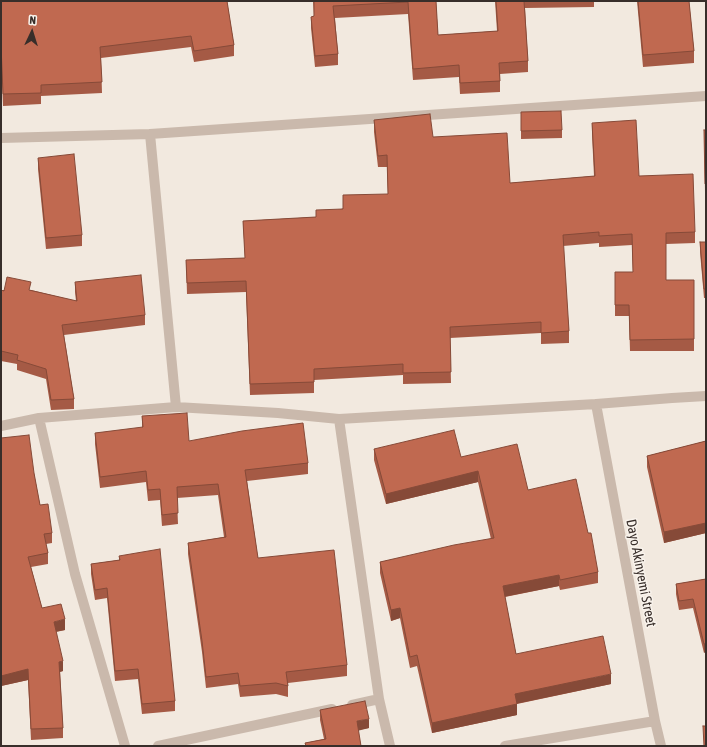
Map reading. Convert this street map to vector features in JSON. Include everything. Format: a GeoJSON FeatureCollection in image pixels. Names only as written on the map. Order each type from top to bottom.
{"type":"FeatureCollection","features":[{"type":"Feature","properties":{"kind":"street"},"geometry":{"type":"LineString","coordinates":[[1,138],[150,134],[706,96]]}},
{"type":"Feature","properties":{"kind":"street"},"geometry":{"type":"LineString","coordinates":[[150,134],[176,407]]}},
{"type":"Feature","properties":{"kind":"street"},"geometry":{"type":"LineString","coordinates":[[1,426],[39,418],[176,407],[278,413],[339,419],[706,396]]}},
{"type":"Feature","properties":{"kind":"street","name":"Dayo Akinyemi Street"},"geometry":{"type":"LineString","coordinates":[[596,404],[655,721],[661,746]]}},
{"type":"Feature","properties":{"kind":"street"},"geometry":{"type":"LineString","coordinates":[[39,418],[75,574],[124,746]]}},
{"type":"Feature","properties":{"kind":"street"},"geometry":{"type":"LineString","coordinates":[[339,419],[379,700],[390,746]]}},
{"type":"Feature","properties":{"kind":"street"},"geometry":{"type":"LineString","coordinates":[[158,746],[379,700]]}},
{"type":"Feature","properties":{"kind":"street"},"geometry":{"type":"LineString","coordinates":[[505,746],[655,721]]}},
{"type":"Feature","properties":{"kind":"building"},"geometry":{"type":"Polygon","coordinates":[[[1,1],[227,1],[234,45],[194,51],[191,36],[100,47],[102,82],[41,85],[41,93],[3,94],[1,1]]]}},
{"type":"Feature","properties":{"kind":"building"},"geometry":{"type":"Polygon","coordinates":[[[314,1],[436,1],[438,35],[498,31],[496,1],[524,1],[528,61],[499,63],[500,81],[460,83],[459,65],[413,69],[408,2],[333,6],[338,54],[315,56],[311,17],[314,16],[314,1]]]}},
{"type":"Feature","properties":{"kind":"building"},"geometry":{"type":"Polygon","coordinates":[[[638,1],[689,1],[694,51],[643,55],[638,1]]]}},
{"type":"Feature","properties":{"kind":"building"},"geometry":{"type":"Polygon","coordinates":[[[561,111],[562,130],[521,131],[521,112],[561,111]]]}},
{"type":"Feature","properties":{"kind":"building"},"geometry":{"type":"Polygon","coordinates":[[[430,114],[433,137],[507,133],[510,183],[595,176],[592,123],[636,120],[639,176],[693,174],[695,232],[666,233],[666,280],[694,280],[694,339],[630,340],[629,305],[615,305],[615,272],[633,272],[632,234],[599,236],[599,232],[563,235],[569,331],[541,333],[541,322],[450,327],[451,372],[403,373],[403,364],[314,369],[314,382],[250,384],[246,281],[187,283],[186,260],[245,258],[243,221],[316,217],[316,210],[343,209],[343,195],[388,194],[387,155],[378,156],[374,120],[430,114]]]}},
{"type":"Feature","properties":{"kind":"building"},"geometry":{"type":"Polygon","coordinates":[[[704,130],[706,130],[706,184],[705,184],[704,130]]]}},
{"type":"Feature","properties":{"kind":"building"},"geometry":{"type":"Polygon","coordinates":[[[74,154],[82,235],[46,238],[38,158],[74,154]]]}},
{"type":"Feature","properties":{"kind":"building"},"geometry":{"type":"Polygon","coordinates":[[[700,242],[706,242],[706,289],[704,289],[700,242]]]}},
{"type":"Feature","properties":{"kind":"building"},"geometry":{"type":"Polygon","coordinates":[[[141,275],[145,315],[62,325],[74,399],[51,400],[46,369],[17,360],[18,355],[1,351],[1,290],[4,291],[7,277],[31,282],[29,290],[77,301],[75,282],[141,275]]]}},
{"type":"Feature","properties":{"kind":"building"},"geometry":{"type":"Polygon","coordinates":[[[187,413],[189,441],[242,431],[303,423],[308,463],[245,470],[258,558],[334,550],[347,665],[286,672],[288,686],[276,683],[240,686],[238,673],[206,677],[188,543],[226,537],[218,484],[177,487],[178,513],[162,515],[160,489],[148,490],[146,471],[100,477],[95,433],[143,427],[142,416],[187,413]]]}},
{"type":"Feature","properties":{"kind":"building"},"geometry":{"type":"Polygon","coordinates":[[[454,430],[461,457],[517,444],[528,490],[576,479],[588,533],[591,533],[598,572],[560,580],[559,575],[503,586],[516,654],[603,636],[611,674],[515,694],[517,704],[432,723],[417,655],[410,657],[400,608],[391,610],[380,562],[454,545],[494,538],[478,471],[386,494],[374,449],[454,430]]]}},
{"type":"Feature","properties":{"kind":"building"},"geometry":{"type":"Polygon","coordinates":[[[29,435],[40,505],[48,504],[52,533],[44,534],[48,553],[28,557],[42,608],[61,604],[65,619],[54,622],[63,661],[59,662],[63,728],[31,729],[28,669],[1,676],[1,438],[29,435]]]}},
{"type":"Feature","properties":{"kind":"building"},"geometry":{"type":"Polygon","coordinates":[[[706,441],[706,523],[664,532],[647,456],[706,441]]]}},
{"type":"Feature","properties":{"kind":"building"},"geometry":{"type":"Polygon","coordinates":[[[160,549],[175,701],[142,704],[138,669],[115,671],[107,588],[95,590],[91,564],[120,560],[119,556],[160,549]]]}},
{"type":"Feature","properties":{"kind":"building"},"geometry":{"type":"Polygon","coordinates":[[[706,579],[706,643],[704,644],[693,599],[679,601],[676,584],[706,579]]]}},
{"type":"Feature","properties":{"kind":"building"},"geometry":{"type":"Polygon","coordinates":[[[365,701],[369,719],[357,721],[361,746],[306,746],[305,743],[326,739],[320,710],[365,701]]]}},
{"type":"Feature","properties":{"kind":"building"},"geometry":{"type":"Polygon","coordinates":[[[703,726],[706,726],[706,746],[704,746],[703,726]]]}}]}
